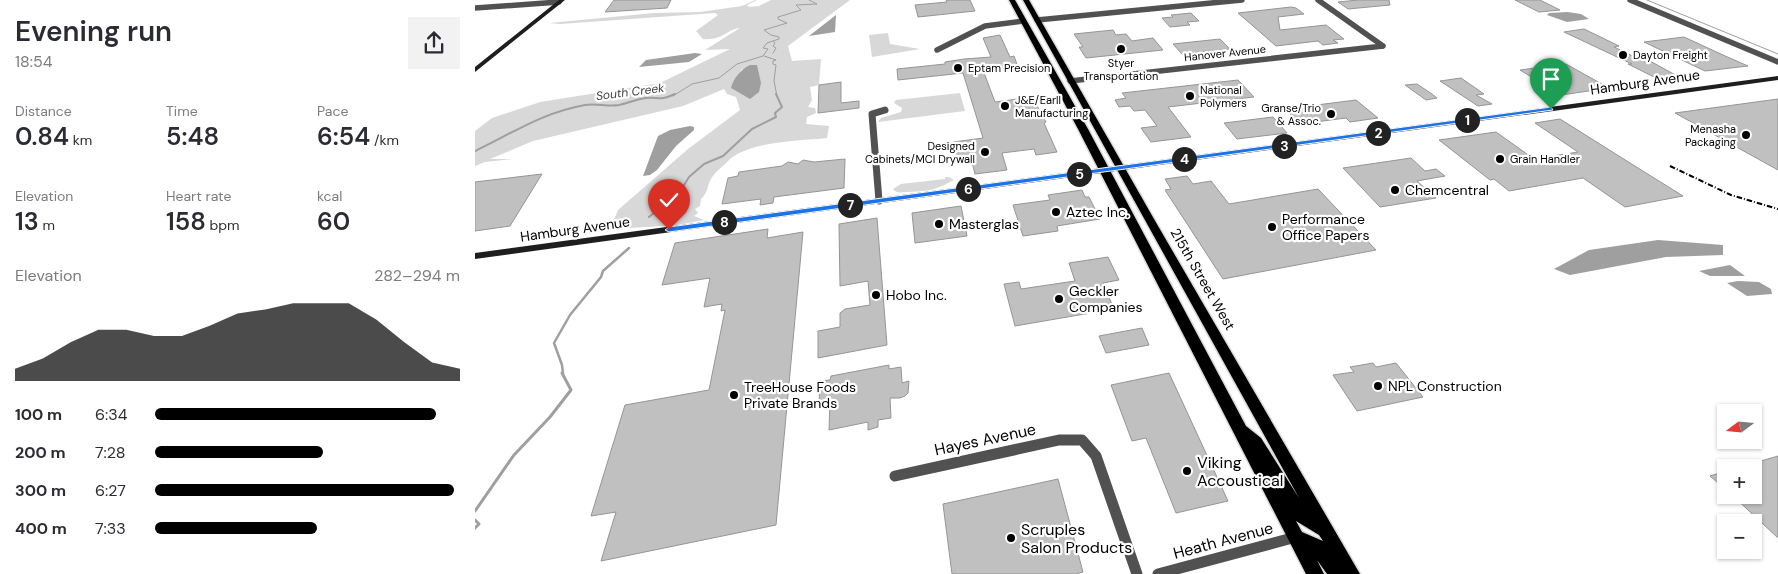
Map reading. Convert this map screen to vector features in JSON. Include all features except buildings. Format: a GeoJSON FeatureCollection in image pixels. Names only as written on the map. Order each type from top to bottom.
{"type":"FeatureCollection","features":[{"type":"Feature","properties":{"kind":"main road"},"geometry":{"type":"LineString","coordinates":[[1014,0],[1028,16],[1037,20]]}},
{"type":"Feature","properties":{"kind":"main road"},"geometry":{"type":"LineString","coordinates":[[1014,0],[1023,21],[1105,170],[1315,574]]}},
{"type":"Feature","properties":{"kind":"main road","name":"215th Street West"},"geometry":{"type":"LineString","coordinates":[[1026,0],[1119,168],[1351,574]]}},
{"type":"Feature","properties":{"kind":"main road"},"geometry":{"type":"LineString","coordinates":[[1023,21],[1033,24],[1054,51]]}},
{"type":"Feature","properties":{"kind":"main road"},"geometry":{"type":"LineString","coordinates":[[1233,418],[1255,442],[1299,513],[1310,522],[1327,530]]}},
{"type":"Feature","properties":{"kind":"main road"},"geometry":{"type":"LineString","coordinates":[[1296,537],[1319,548],[1337,574]]}},
{"type":"Feature","properties":{"kind":"street"},"geometry":{"type":"LineString","coordinates":[[1037,20],[1242,0]]}},
{"type":"Feature","properties":{"kind":"street","name":"Hanover Avenue"},"geometry":{"type":"LineString","coordinates":[[1070,81],[1383,46],[1317,0]]}},
{"type":"Feature","properties":{"kind":"street"},"geometry":{"type":"LineString","coordinates":[[1630,0],[1778,62]]}},
{"type":"Feature","properties":{"kind":"street"},"geometry":{"type":"LineString","coordinates":[[475,8],[560,1]]}},
{"type":"Feature","properties":{"kind":"street"},"geometry":{"type":"LineString","coordinates":[[475,70],[560,1]]}},
{"type":"Feature","properties":{"kind":"street"},"geometry":{"type":"LineString","coordinates":[[937,50],[985,26],[1023,21]]}},
{"type":"Feature","properties":{"kind":"street","name":"Hamburg Avenue"},"geometry":{"type":"LineString","coordinates":[[475,256],[1778,78]]}},
{"type":"Feature","properties":{"kind":"street"},"geometry":{"type":"LineString","coordinates":[[879,201],[872,114],[885,110]]}},
{"type":"Feature","properties":{"kind":"street","name":"Hayes Avenue"},"geometry":{"type":"LineString","coordinates":[[895,476],[1059,440],[1082,440]]}},
{"type":"Feature","properties":{"kind":"street"},"geometry":{"type":"LineString","coordinates":[[1082,440],[1096,456],[1137,574]]}},
{"type":"Feature","properties":{"kind":"street","name":"Heath Avenue"},"geometry":{"type":"LineString","coordinates":[[1158,574],[1296,537]]}},
{"type":"Feature","properties":{"kind":"shaded area"},"geometry":{"type":"Polygon","coordinates":[[[755,0],[757,0],[747,5],[749,7],[759,6],[771,0],[850,0],[788,46],[792,61],[821,59],[819,85],[810,87],[812,100],[808,107],[815,108],[816,113],[807,117],[806,124],[829,126],[827,138],[774,143],[736,155],[712,177],[701,199],[700,206],[695,209],[698,213],[694,216],[704,220],[678,225],[630,228],[625,228],[623,225],[626,220],[613,222],[618,210],[688,149],[740,110],[736,97],[727,94],[724,89],[683,106],[533,141],[490,159],[512,159],[485,162],[475,166],[475,131],[492,118],[540,102],[660,83],[730,49],[705,50],[740,28],[731,30],[720,37],[703,39],[696,31],[718,15],[715,13],[560,24],[549,23],[654,13],[700,12],[742,6],[755,0]],[[742,69],[737,77],[744,96],[759,76],[757,72],[742,69]]]}},
{"type":"Feature","properties":{"kind":"shaded area"},"geometry":{"type":"Polygon","coordinates":[[[1568,12],[1581,14],[1589,19],[1567,22],[1547,15],[1549,13],[1568,12]]]}},
{"type":"Feature","properties":{"kind":"shaded area"},"geometry":{"type":"Polygon","coordinates":[[[836,15],[835,32],[809,36],[836,15]]]}},
{"type":"Feature","properties":{"kind":"shaded area"},"geometry":{"type":"Polygon","coordinates":[[[888,33],[890,44],[920,49],[872,57],[869,35],[888,33]]]}},
{"type":"Feature","properties":{"kind":"shaded area"},"geometry":{"type":"Polygon","coordinates":[[[695,53],[702,54],[689,62],[639,67],[646,60],[695,53]]]}},
{"type":"Feature","properties":{"kind":"shaded area"},"geometry":{"type":"Polygon","coordinates":[[[750,65],[757,65],[761,83],[759,92],[750,99],[731,88],[738,75],[750,65]]]}},
{"type":"Feature","properties":{"kind":"shaded area"},"geometry":{"type":"Polygon","coordinates":[[[960,93],[965,111],[878,122],[881,118],[901,112],[902,108],[894,103],[896,100],[960,93]]]}},
{"type":"Feature","properties":{"kind":"shaded area"},"geometry":{"type":"Polygon","coordinates":[[[694,127],[694,130],[676,146],[657,170],[650,175],[643,176],[658,136],[670,130],[694,127]]]}},
{"type":"Feature","properties":{"kind":"shaded area"},"geometry":{"type":"Polygon","coordinates":[[[945,177],[954,180],[937,188],[916,192],[896,192],[893,189],[901,184],[945,179],[945,177]]]}},
{"type":"Feature","properties":{"kind":"shaded area"},"geometry":{"type":"Polygon","coordinates":[[[1658,240],[1723,245],[1723,255],[1666,257],[1570,275],[1554,269],[1589,250],[1658,240]]]}},
{"type":"Feature","properties":{"kind":"shaded area"},"geometry":{"type":"Polygon","coordinates":[[[1730,265],[1745,276],[1710,276],[1699,271],[1730,265]]]}},
{"type":"Feature","properties":{"kind":"shaded area"},"geometry":{"type":"Polygon","coordinates":[[[1738,281],[1759,282],[1771,289],[1772,294],[1747,296],[1727,283],[1738,281]]]}},
{"type":"Feature","properties":{"kind":"waterway","name":"South Creek"},"geometry":{"type":"LineString","coordinates":[[773,41],[779,39],[779,37],[771,35],[764,30],[787,23],[778,19],[778,17],[801,10],[796,5],[817,4],[809,0]]}},
{"type":"Feature","properties":{"kind":"waterway"},"geometry":{"type":"LineString","coordinates":[[1647,0],[1778,54]]}},
{"type":"Feature","properties":{"kind":"waterway","name":"South Creek"},"geometry":{"type":"LineString","coordinates":[[673,96],[692,84],[719,78],[737,64],[763,56],[768,49],[763,48],[767,43],[773,41]]}},
{"type":"Feature","properties":{"kind":"waterway","name":"South Creek"},"geometry":{"type":"LineString","coordinates":[[773,41],[775,43],[773,46],[776,48],[773,53]]}},
{"type":"Feature","properties":{"kind":"waterway"},"geometry":{"type":"LineString","coordinates":[[764,56],[776,60],[773,61],[773,64],[776,65],[774,81],[777,96]]}},
{"type":"Feature","properties":{"kind":"waterway","name":"South Creek"},"geometry":{"type":"LineString","coordinates":[[475,151],[541,118],[569,109],[589,105],[619,105],[643,99],[663,98],[675,94]]}},
{"type":"Feature","properties":{"kind":"waterway"},"geometry":{"type":"LineString","coordinates":[[649,217],[681,190],[689,177],[704,164],[723,156],[752,129],[776,117],[775,113],[782,107],[776,94]]}},
{"type":"Feature","properties":{"kind":"waterway"},"geometry":{"type":"LineString","coordinates":[[563,374],[562,365],[554,343],[570,315],[601,277],[603,271],[629,248]]}},
{"type":"Feature","properties":{"kind":"waterway"},"geometry":{"type":"LineString","coordinates":[[475,511],[514,455],[550,417],[571,390],[562,373]]}},
{"type":"Feature","properties":{"kind":"waterway"},"geometry":{"type":"LineString","coordinates":[[475,520],[479,524],[475,528]]}},
{"type":"Feature","properties":{"kind":"railway"},"geometry":{"type":"LineString","coordinates":[[1670,166],[1731,195],[1778,209]]}},
{"type":"Feature","properties":{"kind":"place","name":"Styer Transportation"},"geometry":{"type":"Point","coordinates":[1121,49]}},
{"type":"Feature","properties":{"kind":"place","name":"Dayton Freight"},"geometry":{"type":"Point","coordinates":[1623,55]}},
{"type":"Feature","properties":{"kind":"place","name":"Eptam Precision"},"geometry":{"type":"Point","coordinates":[958,68]}},
{"type":"Feature","properties":{"kind":"place","name":"National Polymers"},"geometry":{"type":"Point","coordinates":[1190,96]}},
{"type":"Feature","properties":{"kind":"place","name":"J&E/Earll Manufacturing"},"geometry":{"type":"Point","coordinates":[1005,106]}},
{"type":"Feature","properties":{"kind":"place","name":"Granse/Trio & Assoc."},"geometry":{"type":"Point","coordinates":[1331,114]}},
{"type":"Feature","properties":{"kind":"place","name":"Menasha Packaging"},"geometry":{"type":"Point","coordinates":[1746,135]}},
{"type":"Feature","properties":{"kind":"place","name":"Designed Cabinets/MCI Drywall"},"geometry":{"type":"Point","coordinates":[985,152]}},
{"type":"Feature","properties":{"kind":"place","name":"Grain Handler"},"geometry":{"type":"Point","coordinates":[1500,159]}},
{"type":"Feature","properties":{"kind":"place","name":"Chemcentral"},"geometry":{"type":"Point","coordinates":[1395,190]}},
{"type":"Feature","properties":{"kind":"place","name":"Aztec Inc."},"geometry":{"type":"Point","coordinates":[1056,212]}},
{"type":"Feature","properties":{"kind":"place","name":"Masterglas"},"geometry":{"type":"Point","coordinates":[939,224]}},
{"type":"Feature","properties":{"kind":"place","name":"Performance Office Papers"},"geometry":{"type":"Point","coordinates":[1272,227]}},
{"type":"Feature","properties":{"kind":"place","name":"Hobo Inc."},"geometry":{"type":"Point","coordinates":[876,295]}},
{"type":"Feature","properties":{"kind":"place","name":"Geckler Companies"},"geometry":{"type":"Point","coordinates":[1059,299]}},
{"type":"Feature","properties":{"kind":"place","name":"NPL Construction"},"geometry":{"type":"Point","coordinates":[1378,386]}},
{"type":"Feature","properties":{"kind":"place","name":"TreeHouse Foods Private Brands"},"geometry":{"type":"Point","coordinates":[734,395]}},
{"type":"Feature","properties":{"kind":"place","name":"Viking Accoustical"},"geometry":{"type":"Point","coordinates":[1187,471]}},
{"type":"Feature","properties":{"kind":"place","name":"Scruples Salon Products"},"geometry":{"type":"Point","coordinates":[1011,538]}},
{"type":"Feature","properties":{"kind":"route"},"geometry":{"type":"LineString","coordinates":[[669,230],[1551,109]]}}]}
